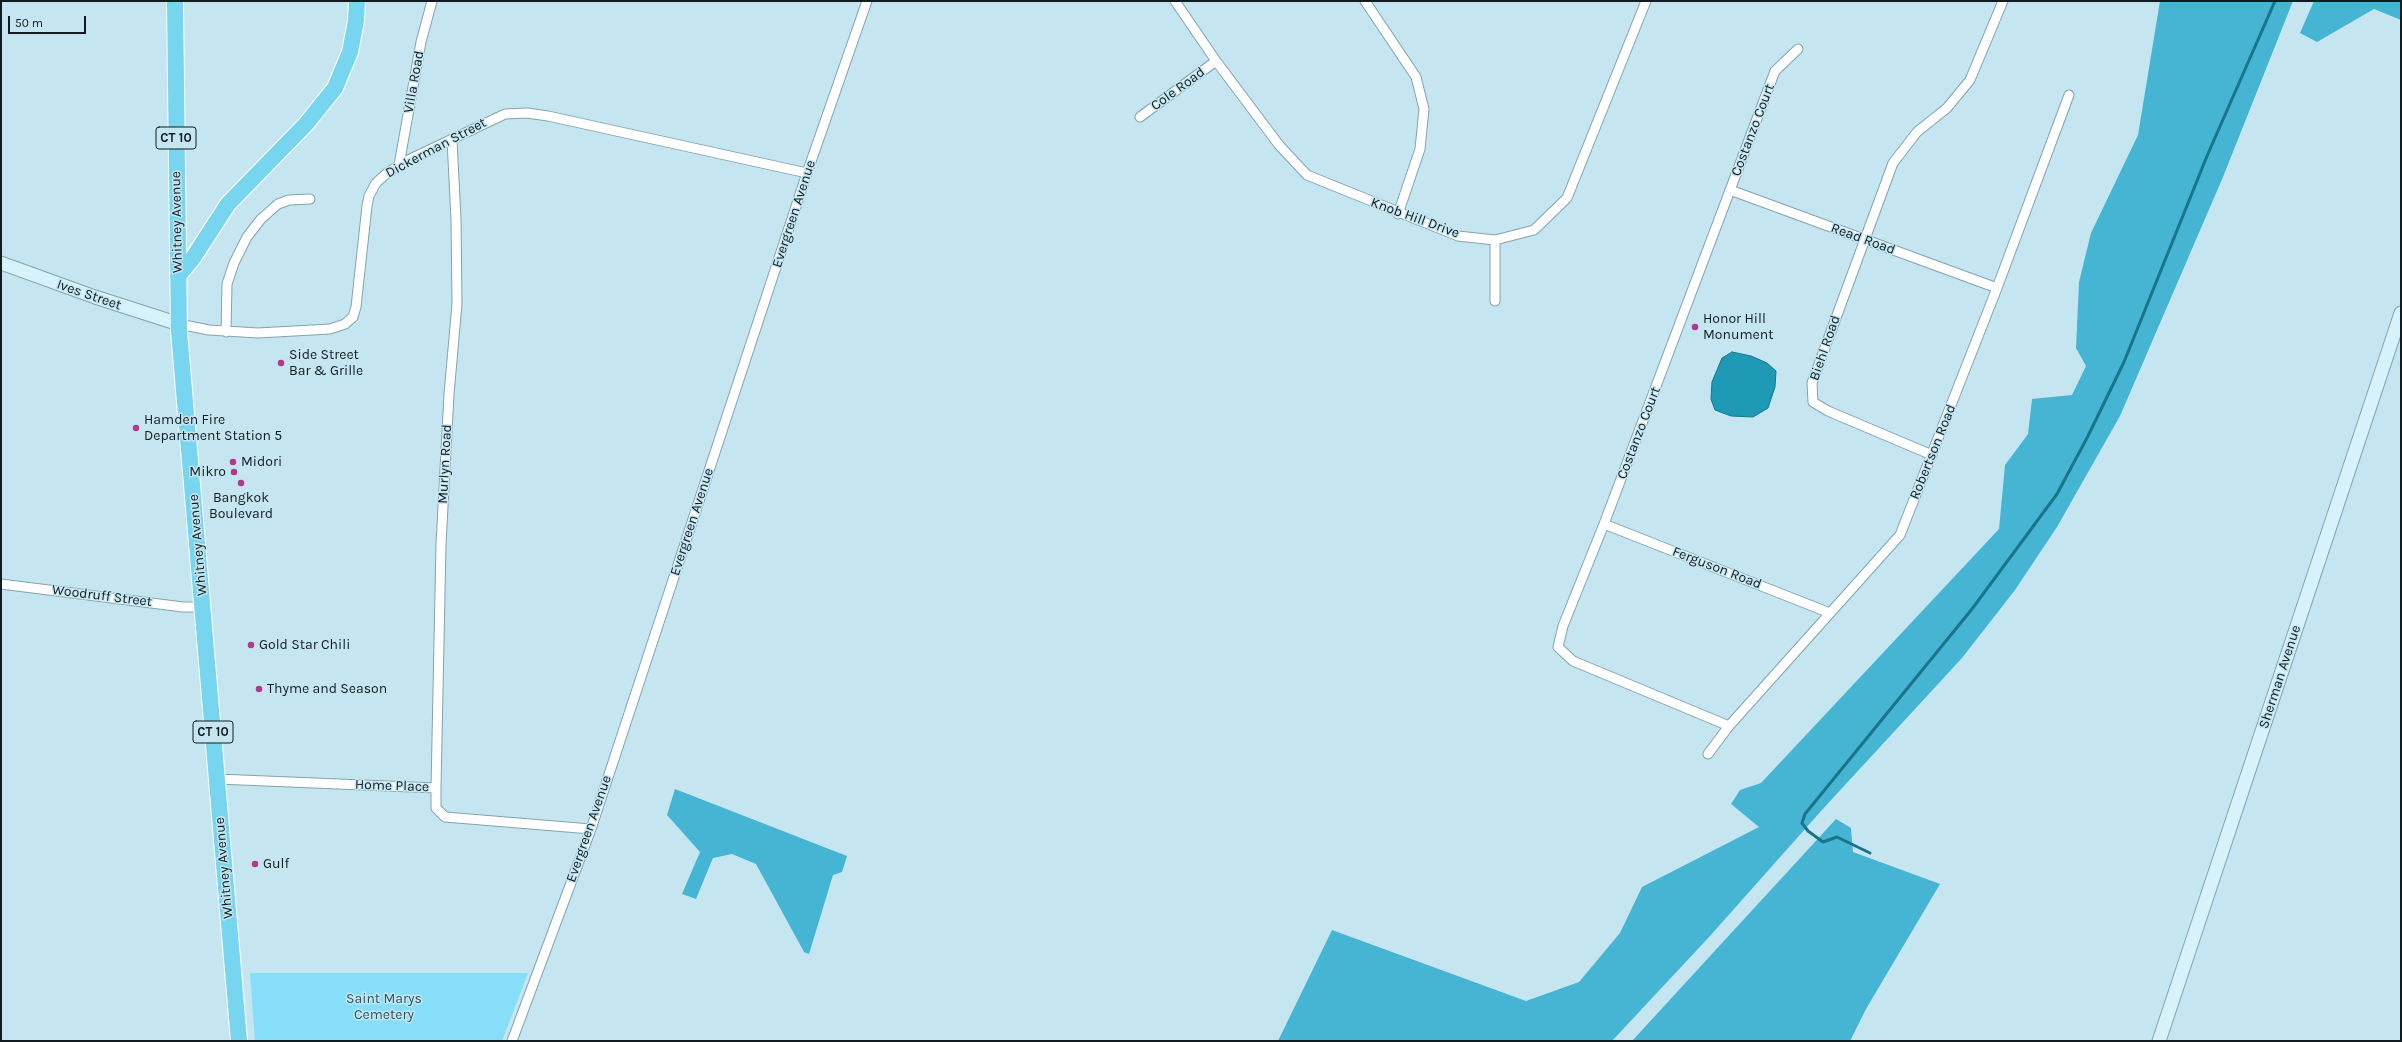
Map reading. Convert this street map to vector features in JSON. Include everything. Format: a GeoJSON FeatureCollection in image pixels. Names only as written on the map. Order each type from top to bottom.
{"type":"FeatureCollection","features":[{"type":"Feature","properties":{"kind":"highway","name":"Whitney Avenue"},"geometry":{"type":"LineString","coordinates":[[175,1],[179,324],[239,1041]]}},
{"type":"Feature","properties":{"kind":"highway"},"geometry":{"type":"LineString","coordinates":[[178,276],[193,258],[228,204],[306,124],[335,88],[350,52],[356,26],[357,1]]}},
{"type":"Feature","properties":{"kind":"main road","name":"Ives Street"},"geometry":{"type":"LineString","coordinates":[[1,263],[95,297],[179,324]]}},
{"type":"Feature","properties":{"kind":"main road","name":"Sherman Avenue"},"geometry":{"type":"LineString","coordinates":[[2160,1041],[2401,313]]}},
{"type":"Feature","properties":{"kind":"street","name":"Villa Road"},"geometry":{"type":"LineString","coordinates":[[399,165],[421,42],[432,1]]}},
{"type":"Feature","properties":{"kind":"street","name":"Evergreen Avenue"},"geometry":{"type":"LineString","coordinates":[[512,1041],[591,829],[807,173],[867,1]]}},
{"type":"Feature","properties":{"kind":"street","name":"Knob Hill Drive"},"geometry":{"type":"LineString","coordinates":[[1175,1],[1216,62],[1279,145],[1307,175],[1398,214],[1458,236],[1495,240],[1534,230],[1567,198],[1646,1]]}},
{"type":"Feature","properties":{"kind":"street"},"geometry":{"type":"LineString","coordinates":[[1365,1],[1416,77],[1424,109],[1420,149],[1398,214]]}},
{"type":"Feature","properties":{"kind":"street"},"geometry":{"type":"LineString","coordinates":[[1863,239],[1893,163],[1917,132],[1947,108],[1970,80],[2003,1]]}},
{"type":"Feature","properties":{"kind":"street","name":"Costanzo Court"},"geometry":{"type":"LineString","coordinates":[[1729,726],[1573,661],[1558,647],[1563,626],[1604,524],[1775,71],[1798,49]]}},
{"type":"Feature","properties":{"kind":"street","name":"Cole Road"},"geometry":{"type":"LineString","coordinates":[[1140,117],[1216,62]]}},
{"type":"Feature","properties":{"kind":"street","name":"Robertson Road"},"geometry":{"type":"LineString","coordinates":[[1708,754],[1729,726],[1900,535],[1997,288],[2069,95]]}},
{"type":"Feature","properties":{"kind":"street","name":"Dickerman Street"},"geometry":{"type":"LineString","coordinates":[[179,324],[226,332],[285,332],[330,329],[341,326],[350,320],[358,301],[369,196],[379,179],[399,165],[498,116],[527,113],[586,123],[807,173]]}},
{"type":"Feature","properties":{"kind":"street","name":"Murlyn Road"},"geometry":{"type":"LineString","coordinates":[[436,788],[440,544],[449,394],[457,304],[457,235],[452,140]]}},
{"type":"Feature","properties":{"kind":"street","name":"Read Road"},"geometry":{"type":"LineString","coordinates":[[1730,190],[1997,288]]}},
{"type":"Feature","properties":{"kind":"street"},"geometry":{"type":"LineString","coordinates":[[226,332],[227,284],[234,263],[247,236],[261,219],[278,204],[289,200],[310,199]]}},
{"type":"Feature","properties":{"kind":"street","name":"Biehl Road"},"geometry":{"type":"LineString","coordinates":[[1863,239],[1812,383],[1813,402],[1828,411],[1932,455]]}},
{"type":"Feature","properties":{"kind":"street"},"geometry":{"type":"LineString","coordinates":[[1495,240],[1495,301]]}},
{"type":"Feature","properties":{"kind":"street","name":"Ferguson Road"},"geometry":{"type":"LineString","coordinates":[[1604,524],[1830,613]]}},
{"type":"Feature","properties":{"kind":"street","name":"Woodruff Street"},"geometry":{"type":"LineString","coordinates":[[1,584],[183,607],[203,607]]}},
{"type":"Feature","properties":{"kind":"street","name":"Home Place"},"geometry":{"type":"LineString","coordinates":[[217,779],[436,788],[436,808],[445,817],[591,829]]}},
{"type":"Feature","properties":{"kind":"green space","name":"Saint Marys Cemetery"},"geometry":{"type":"Polygon","coordinates":[[[250,973],[528,973],[502,1041],[255,1041],[250,973]]]}},
{"type":"Feature","properties":{"kind":"shaded area"},"geometry":{"type":"Polygon","coordinates":[[[2160,1],[2293,1],[2223,177],[2120,416],[2057,527],[2015,590],[1962,658],[1821,811],[1710,936],[1612,1041],[1278,1041],[1332,930],[1526,1001],[1579,982],[1620,933],[1642,887],[1759,827],[1731,804],[1740,790],[1761,783],[1999,529],[2005,465],[2028,434],[2032,399],[2072,395],[2086,366],[2076,348],[2079,282],[2091,233],[2138,135],[2160,1]]]}},
{"type":"Feature","properties":{"kind":"shaded area"},"geometry":{"type":"Polygon","coordinates":[[[2314,1],[2401,1],[2401,20],[2374,9],[2317,42],[2300,33],[2314,1]]]}},
{"type":"Feature","properties":{"kind":"shaded area"},"geometry":{"type":"Polygon","coordinates":[[[1732,352],[1751,356],[1767,363],[1776,371],[1775,387],[1768,408],[1753,417],[1731,416],[1715,410],[1711,399],[1712,382],[1722,358],[1732,352]]]}},
{"type":"Feature","properties":{"kind":"shaded area"},"geometry":{"type":"Polygon","coordinates":[[[675,789],[847,856],[842,872],[833,875],[809,954],[804,952],[756,864],[732,854],[713,858],[696,899],[682,894],[700,852],[667,815],[675,789]]]}},
{"type":"Feature","properties":{"kind":"shaded area"},"geometry":{"type":"Polygon","coordinates":[[[1836,819],[1851,828],[1853,852],[1940,884],[1866,1009],[1850,1041],[1632,1041],[1836,819]]]}},
{"type":"Feature","properties":{"kind":"waterway"},"geometry":{"type":"LineString","coordinates":[[1870,853],[1837,837],[1823,842],[1808,831],[1802,823],[1805,814],[1972,609],[2057,494],[2088,436],[2124,362],[2207,156],[2275,1]]}},
{"type":"Feature","properties":{"kind":"place","name":"Honor Hill Monument"},"geometry":{"type":"Point","coordinates":[1695,327]}},
{"type":"Feature","properties":{"kind":"place","name":"Side Street Bar & Grille"},"geometry":{"type":"Point","coordinates":[281,363]}},
{"type":"Feature","properties":{"kind":"place","name":"Hamden Fire Department Station 5"},"geometry":{"type":"Point","coordinates":[136,428]}},
{"type":"Feature","properties":{"kind":"place","name":"Midori"},"geometry":{"type":"Point","coordinates":[233,462]}},
{"type":"Feature","properties":{"kind":"place","name":"Mikro"},"geometry":{"type":"Point","coordinates":[234,472]}},
{"type":"Feature","properties":{"kind":"place","name":"Bangkok Boulevard"},"geometry":{"type":"Point","coordinates":[241,483]}},
{"type":"Feature","properties":{"kind":"place","name":"Gold Star Chili"},"geometry":{"type":"Point","coordinates":[251,645]}},
{"type":"Feature","properties":{"kind":"place","name":"Thyme and Season"},"geometry":{"type":"Point","coordinates":[259,689]}},
{"type":"Feature","properties":{"kind":"place","name":"Gulf"},"geometry":{"type":"Point","coordinates":[255,864]}}]}
